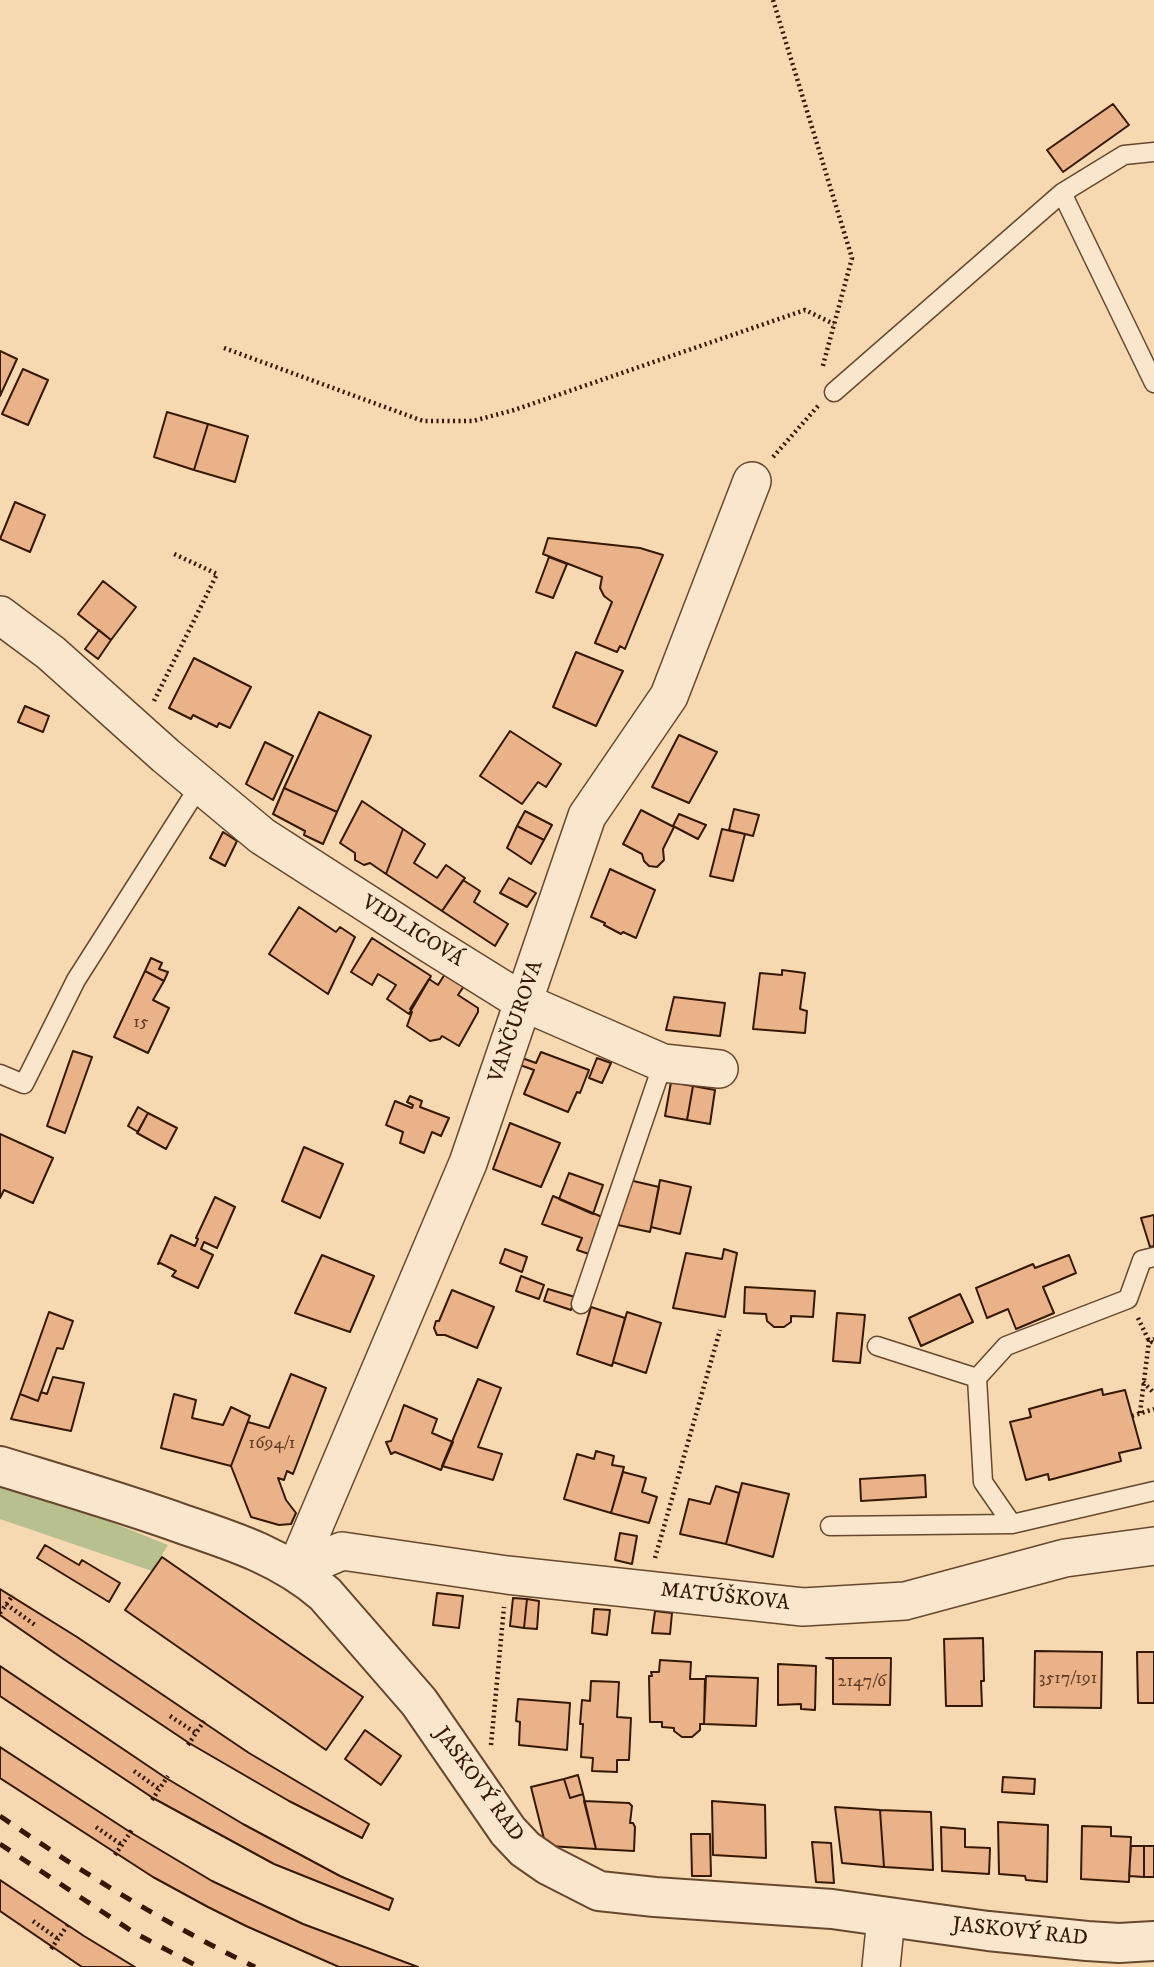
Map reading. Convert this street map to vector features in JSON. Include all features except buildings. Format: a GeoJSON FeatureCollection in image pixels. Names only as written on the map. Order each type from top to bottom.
{"type":"FeatureCollection","features":[{"type":"Feature","properties":{"kind":"street","name":"VANČUROVA"},"geometry":{"type":"LineString","coordinates":[[295,1571],[468,1163],[587,816],[669,696],[752,481]]}},
{"type":"Feature","properties":{"kind":"street","name":"VIDLICOVÁ"},"geometry":{"type":"LineString","coordinates":[[0,615],[51,653],[262,836],[523,1002],[663,1063],[719,1069]]}},
{"type":"Feature","properties":{"kind":"street","name":"JASKOVÝ RAD"},"geometry":{"type":"LineString","coordinates":[[0,1466],[121,1502],[242,1545],[295,1571],[325,1594],[419,1702],[508,1831],[525,1849],[562,1874],[599,1891],[832,1909],[886,1918],[1087,1941],[1154,1941]]}},
{"type":"Feature","properties":{"kind":"street","name":"MATÚŠKOVA"},"geometry":{"type":"LineString","coordinates":[[295,1571],[342,1551],[507,1575],[803,1606],[905,1601],[1065,1558],[1154,1546]]}},
{"type":"Feature","properties":{"kind":"street"},"geometry":{"type":"LineString","coordinates":[[881,1967],[886,1918]]}},
{"type":"Feature","properties":{"kind":"lane"},"geometry":{"type":"LineString","coordinates":[[834,392],[1062,193],[1124,155],[1154,152]]}},
{"type":"Feature","properties":{"kind":"lane"},"geometry":{"type":"LineString","coordinates":[[1062,193],[1154,383]]}},
{"type":"Feature","properties":{"kind":"lane"},"geometry":{"type":"LineString","coordinates":[[0,1074],[23,1084],[76,980],[200,785]]}},
{"type":"Feature","properties":{"kind":"lane"},"geometry":{"type":"LineString","coordinates":[[581,1304],[663,1063]]}},
{"type":"Feature","properties":{"kind":"lane"},"geometry":{"type":"LineString","coordinates":[[1012,1524],[983,1482],[977,1378],[1006,1346],[1128,1299],[1142,1260],[1154,1257]]}},
{"type":"Feature","properties":{"kind":"lane"},"geometry":{"type":"LineString","coordinates":[[877,1346],[977,1378]]}},
{"type":"Feature","properties":{"kind":"lane"},"geometry":{"type":"LineString","coordinates":[[830,1526],[1012,1524],[1154,1491]]}},
{"type":"Feature","properties":{"kind":"path"},"geometry":{"type":"LineString","coordinates":[[773,0],[852,258],[821,374]]}},
{"type":"Feature","properties":{"kind":"path"},"geometry":{"type":"LineString","coordinates":[[224,348],[423,421],[473,421],[514,410],[805,310],[834,324]]}},
{"type":"Feature","properties":{"kind":"path"},"geometry":{"type":"LineString","coordinates":[[752,481],[811,412],[814,400]]}},
{"type":"Feature","properties":{"kind":"path"},"geometry":{"type":"LineString","coordinates":[[139,730],[217,574],[172,553]]}},
{"type":"Feature","properties":{"kind":"path"},"geometry":{"type":"LineString","coordinates":[[652,1570],[720,1330]]}},
{"type":"Feature","properties":{"kind":"path"},"geometry":{"type":"LineString","coordinates":[[1140,1413],[1149,1340],[1154,1339]]}},
{"type":"Feature","properties":{"kind":"path"},"geometry":{"type":"LineString","coordinates":[[1143,1381],[1154,1394]]}},
{"type":"Feature","properties":{"kind":"path"},"geometry":{"type":"LineString","coordinates":[[1132,1416],[1154,1409]]}},
{"type":"Feature","properties":{"kind":"path"},"geometry":{"type":"LineString","coordinates":[[491,1746],[507,1575]]}},
{"type":"Feature","properties":{"kind":"path"},"geometry":{"type":"LineString","coordinates":[[0,1613],[13,1595]]}},
{"type":"Feature","properties":{"kind":"path"},"geometry":{"type":"LineString","coordinates":[[6,1604],[35,1625]]}},
{"type":"Feature","properties":{"kind":"path"},"geometry":{"type":"LineString","coordinates":[[170,1716],[196,1733]]}},
{"type":"Feature","properties":{"kind":"path"},"geometry":{"type":"LineString","coordinates":[[188,1745],[204,1721]]}},
{"type":"Feature","properties":{"kind":"path"},"geometry":{"type":"LineString","coordinates":[[134,1771],[159,1789]]}},
{"type":"Feature","properties":{"kind":"path"},"geometry":{"type":"LineString","coordinates":[[152,1800],[167,1776]]}},
{"type":"Feature","properties":{"kind":"path"},"geometry":{"type":"LineString","coordinates":[[96,1828],[122,1844]]}},
{"type":"Feature","properties":{"kind":"path"},"geometry":{"type":"LineString","coordinates":[[115,1855],[132,1830]]}},
{"type":"Feature","properties":{"kind":"path"},"geometry":{"type":"LineString","coordinates":[[33,1921],[58,1939]]}},
{"type":"Feature","properties":{"kind":"path"},"geometry":{"type":"LineString","coordinates":[[51,1949],[69,1923]]}},
{"type":"Feature","properties":{"kind":"green space"},"geometry":{"type":"Polygon","coordinates":[[[0,1484],[83,1511],[168,1545],[152,1571],[0,1519],[0,1484]]]}},
{"type":"Feature","properties":{"kind":"railway"},"geometry":{"type":"LineString","coordinates":[[0,1816],[124,1896],[255,1967]]}},
{"type":"Feature","properties":{"kind":"railway"},"geometry":{"type":"LineString","coordinates":[[0,1844],[133,1932],[199,1967]]}}]}
